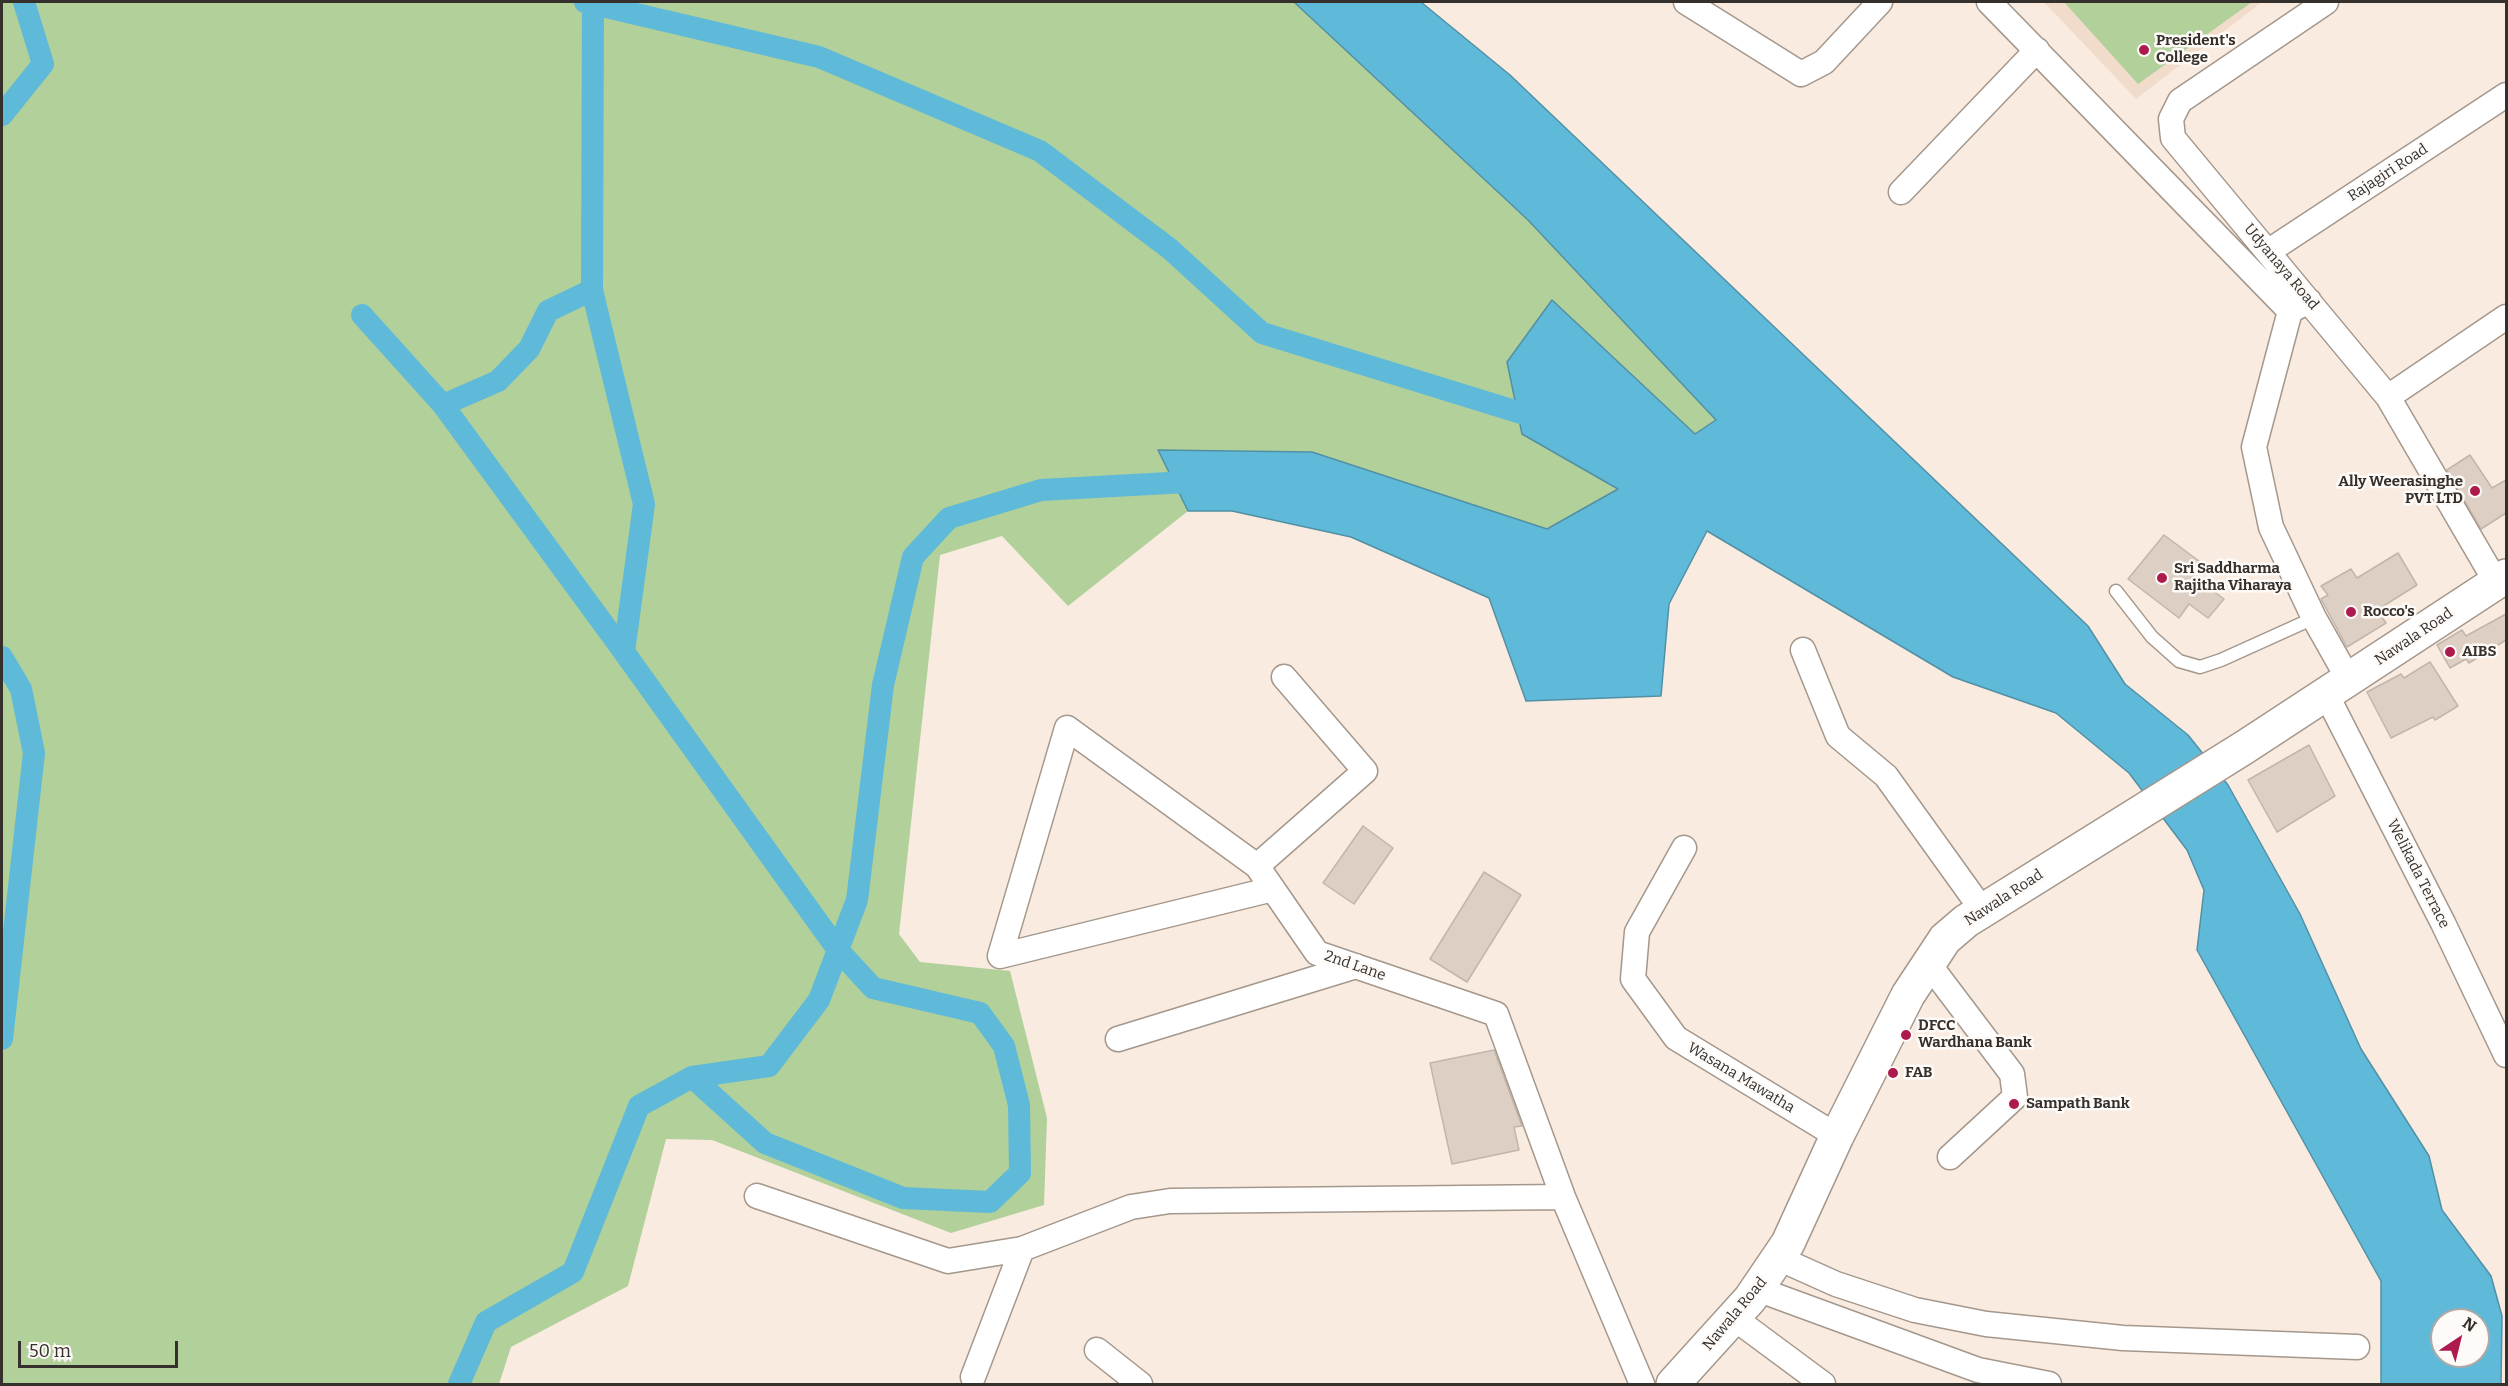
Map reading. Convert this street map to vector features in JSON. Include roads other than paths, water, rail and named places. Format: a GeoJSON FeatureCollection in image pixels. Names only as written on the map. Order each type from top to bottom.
{"type":"FeatureCollection","features":[{"type":"Feature","properties":{"kind":"main road","name":"Nawala Road"},"geometry":{"type":"LineString","coordinates":[[1673,1384],[1734,1318],[1788,1243],[1908,995],[1945,939],[1966,921],[2245,747],[2501,579]]}},
{"type":"Feature","properties":{"kind":"street"},"geometry":{"type":"LineString","coordinates":[[1686,2],[1801,74],[1824,62],[1880,2]]}},
{"type":"Feature","properties":{"kind":"street"},"geometry":{"type":"LineString","coordinates":[[1989,2],[2300,306]]}},
{"type":"Feature","properties":{"kind":"street","name":"Udyanaya Road"},"geometry":{"type":"LineString","coordinates":[[2325,2],[2180,101],[2171,118],[2173,138],[2269,251],[2300,306],[2388,397],[2501,579]]}},
{"type":"Feature","properties":{"kind":"street"},"geometry":{"type":"LineString","coordinates":[[1901,192],[2037,50]]}},
{"type":"Feature","properties":{"kind":"street","name":"Rajagiri Road"},"geometry":{"type":"LineString","coordinates":[[2269,251],[2506,95]]}},
{"type":"Feature","properties":{"kind":"street","name":"Welikada Terrace"},"geometry":{"type":"LineString","coordinates":[[2300,306],[2254,447],[2271,527],[2314,618],[2337,687],[2443,923],[2506,1055]]}},
{"type":"Feature","properties":{"kind":"street"},"geometry":{"type":"LineString","coordinates":[[2388,397],[2506,317]]}},
{"type":"Feature","properties":{"kind":"street"},"geometry":{"type":"LineString","coordinates":[[1803,650],[1838,736],[1886,776],[1983,911]]}},
{"type":"Feature","properties":{"kind":"street"},"geometry":{"type":"LineString","coordinates":[[1257,866],[1365,771],[1284,677]]}},
{"type":"Feature","properties":{"kind":"street","name":"2nd Lane"},"geometry":{"type":"LineString","coordinates":[[1273,889],[1000,956],[1067,728],[1257,866],[1273,889],[1317,953],[1496,1014],[1563,1197],[1642,1384]]}},
{"type":"Feature","properties":{"kind":"street","name":"Wasana Mawatha"},"geometry":{"type":"LineString","coordinates":[[1684,848],[1637,932],[1633,979],[1676,1038],[1838,1136]]}},
{"type":"Feature","properties":{"kind":"street"},"geometry":{"type":"LineString","coordinates":[[1928,963],[2012,1074],[2015,1097],[1950,1157]]}},
{"type":"Feature","properties":{"kind":"street"},"geometry":{"type":"LineString","coordinates":[[1118,1039],[1356,966]]}},
{"type":"Feature","properties":{"kind":"street"},"geometry":{"type":"LineString","coordinates":[[757,1196],[948,1261],[1022,1249],[1131,1207],[1170,1201],[1563,1197]]}},
{"type":"Feature","properties":{"kind":"street"},"geometry":{"type":"LineString","coordinates":[[973,1377],[1022,1249]]}},
{"type":"Feature","properties":{"kind":"street"},"geometry":{"type":"LineString","coordinates":[[1778,1258],[1836,1284],[1915,1310],[1986,1324],[2123,1338],[2357,1347]]}},
{"type":"Feature","properties":{"kind":"street"},"geometry":{"type":"LineString","coordinates":[[1757,1289],[1978,1370],[2049,1384]]}},
{"type":"Feature","properties":{"kind":"street"},"geometry":{"type":"LineString","coordinates":[[1734,1318],[1823,1384]]}},
{"type":"Feature","properties":{"kind":"street"},"geometry":{"type":"LineString","coordinates":[[1097,1350],[1140,1384]]}},
{"type":"Feature","properties":{"kind":"lane"},"geometry":{"type":"LineString","coordinates":[[2116,591],[2152,637],[2179,661],[2200,667],[2221,660],[2314,618]]}},
{"type":"Feature","properties":{"kind":"water"},"geometry":{"type":"Polygon","coordinates":[[[1294,2],[1421,2],[1510,75],[2088,626],[2125,684],[2188,735],[2228,785],[2300,914],[2361,1049],[2429,1156],[2442,1210],[2491,1276],[2502,1316],[2501,1384],[2381,1384],[2381,1281],[2197,950],[2204,890],[2187,850],[2129,773],[2056,713],[1953,677],[1707,531],[1669,604],[1661,696],[1526,701],[1489,598],[1351,537],[1232,511],[1188,511],[1158,450],[1312,452],[1547,529],[1618,489],[1522,434],[1507,362],[1552,300],[1695,434],[1716,420],[1528,220],[1294,2]]]}},
{"type":"Feature","properties":{"kind":"waterway"},"geometry":{"type":"LineString","coordinates":[[2,115],[43,64],[24,2]]}},
{"type":"Feature","properties":{"kind":"waterway"},"geometry":{"type":"LineString","coordinates":[[585,2],[819,57],[1040,151],[1170,249],[1262,333],[1547,421]]}},
{"type":"Feature","properties":{"kind":"waterway"},"geometry":{"type":"LineString","coordinates":[[593,4],[592,290],[644,504],[624,652],[838,950],[873,988],[980,1013],[1004,1046],[1019,1105],[1020,1173],[990,1202],[903,1198],[765,1143],[692,1077]]}},
{"type":"Feature","properties":{"kind":"waterway"},"geometry":{"type":"LineString","coordinates":[[443,405],[498,381],[529,349],[548,311],[592,290]]}},
{"type":"Feature","properties":{"kind":"waterway"},"geometry":{"type":"LineString","coordinates":[[362,315],[443,405],[624,652]]}},
{"type":"Feature","properties":{"kind":"waterway"},"geometry":{"type":"LineString","coordinates":[[459,1384],[486,1322],[573,1272],[639,1106],[692,1077],[769,1066],[819,1000],[857,900],[883,685],[913,557],[949,518],[1041,490],[1205,481]]}},
{"type":"Feature","properties":{"kind":"waterway"},"geometry":{"type":"LineString","coordinates":[[2,657],[21,689],[34,753],[2,1039]]}},
{"type":"Feature","properties":{"kind":"place","name":"President's College"},"geometry":{"type":"Point","coordinates":[2144,50]}},
{"type":"Feature","properties":{"kind":"place","name":"Ally Weerasinghe PVT LTD"},"geometry":{"type":"Point","coordinates":[2475,491]}},
{"type":"Feature","properties":{"kind":"place","name":"Sri Saddharma Rajitha Viharaya"},"geometry":{"type":"Point","coordinates":[2162,578]}},
{"type":"Feature","properties":{"kind":"place","name":"Rocco's"},"geometry":{"type":"Point","coordinates":[2351,612]}},
{"type":"Feature","properties":{"kind":"place","name":"AIBS"},"geometry":{"type":"Point","coordinates":[2450,652]}},
{"type":"Feature","properties":{"kind":"place","name":"DFCC Wardhana Bank"},"geometry":{"type":"Point","coordinates":[1906,1035]}},
{"type":"Feature","properties":{"kind":"place","name":"FAB"},"geometry":{"type":"Point","coordinates":[1893,1073]}},
{"type":"Feature","properties":{"kind":"place","name":"Sampath Bank"},"geometry":{"type":"Point","coordinates":[2014,1104]}}]}
